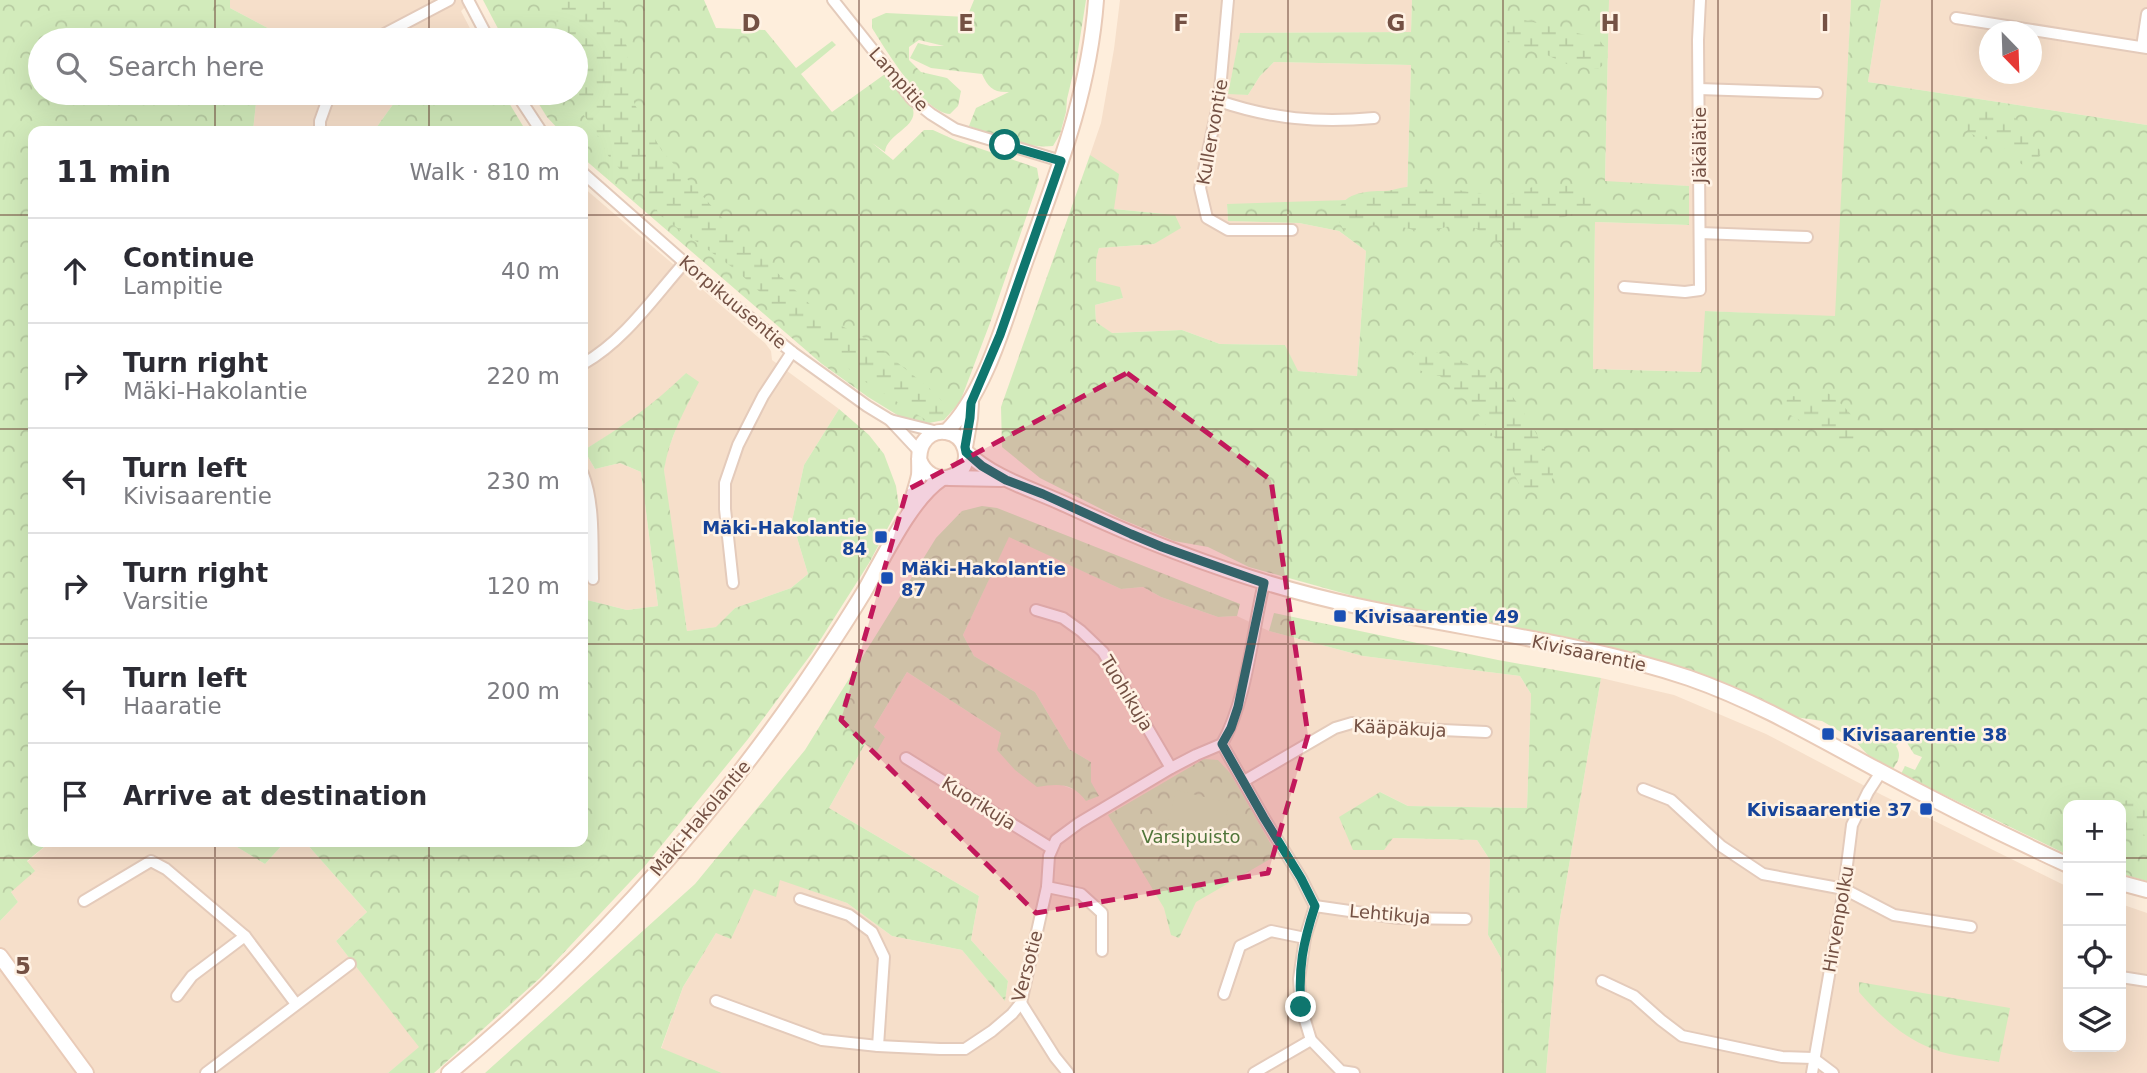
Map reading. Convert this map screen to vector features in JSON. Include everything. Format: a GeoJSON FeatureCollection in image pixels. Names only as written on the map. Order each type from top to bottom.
{"type":"FeatureCollection","features":[{"type":"Feature","properties":{"kind":"street"},"geometry":{"type":"LineString","coordinates":[[396,28],[449,0]]}},
{"type":"Feature","properties":{"kind":"street"},"geometry":{"type":"LineString","coordinates":[[468,0],[483,28]]}},
{"type":"Feature","properties":{"kind":"street","name":"Lampitie"},"geometry":{"type":"LineString","coordinates":[[833,0],[912,99],[931,114],[955,129],[1061,161]]}},
{"type":"Feature","properties":{"kind":"street"},"geometry":{"type":"LineString","coordinates":[[971,403],[942,432],[926,439],[919,455],[927,473],[944,479],[960,472],[966,459],[971,403],[1000,335],[1079,109],[1097,0]]}},
{"type":"Feature","properties":{"kind":"street","name":"Kullervontie"},"geometry":{"type":"LineString","coordinates":[[1228,0],[1219,100],[1200,188],[1206,218],[1227,230],[1292,230]]}},
{"type":"Feature","properties":{"kind":"street","name":"Jäkälätie"},"geometry":{"type":"LineString","coordinates":[[1624,287],[1685,292],[1700,290],[1700,0]]}},
{"type":"Feature","properties":{"kind":"street"},"geometry":{"type":"LineString","coordinates":[[1956,18],[2144,48],[2147,14]]}},
{"type":"Feature","properties":{"kind":"street"},"geometry":{"type":"LineString","coordinates":[[1699,89],[1817,93]]}},
{"type":"Feature","properties":{"kind":"street"},"geometry":{"type":"LineString","coordinates":[[1219,100],[1251,111],[1301,119],[1341,121],[1374,118]]}},
{"type":"Feature","properties":{"kind":"street"},"geometry":{"type":"LineString","coordinates":[[320,126],[326,105]]}},
{"type":"Feature","properties":{"kind":"street"},"geometry":{"type":"LineString","coordinates":[[524,105],[538,126]]}},
{"type":"Feature","properties":{"kind":"street","name":"Korpikuusentie"},"geometry":{"type":"LineString","coordinates":[[588,180],[718,292],[792,352],[867,407],[890,420],[942,432]]}},
{"type":"Feature","properties":{"kind":"street"},"geometry":{"type":"LineString","coordinates":[[1700,233],[1807,237]]}},
{"type":"Feature","properties":{"kind":"street"},"geometry":{"type":"LineString","coordinates":[[588,361],[618,339],[685,262]]}},
{"type":"Feature","properties":{"kind":"street"},"geometry":{"type":"LineString","coordinates":[[733,583],[725,483],[738,445],[763,396],[792,352]]}},
{"type":"Feature","properties":{"kind":"street","name":"Korpikuusentie"},"geometry":{"type":"LineString","coordinates":[[890,420],[919,455]]}},
{"type":"Feature","properties":{"kind":"street"},"geometry":{"type":"LineString","coordinates":[[942,432],[958,437],[966,450]]}},
{"type":"Feature","properties":{"kind":"street","name":"Kivisaarentie"},"geometry":{"type":"LineString","coordinates":[[966,450],[982,466],[1006,480],[1162,547],[1264,583],[1358,607],[1608,655],[1700,682],[1751,704],[2064,863]]}},
{"type":"Feature","properties":{"kind":"street","name":"Mäki-Hakolantie"},"geometry":{"type":"LineString","coordinates":[[904,524],[916,486],[919,455]]}},
{"type":"Feature","properties":{"kind":"street","name":"Kivisaarentie"},"geometry":{"type":"LineString","coordinates":[[944,479],[1006,480]]}},
{"type":"Feature","properties":{"kind":"street","name":"Mäki-Hakolantie"},"geometry":{"type":"LineString","coordinates":[[449,1073],[534,999],[587,948],[691,832],[748,762],[800,690],[928,489],[944,479]]}},
{"type":"Feature","properties":{"kind":"street"},"geometry":{"type":"LineString","coordinates":[[588,496],[593,579]]}},
{"type":"Feature","properties":{"kind":"street"},"geometry":{"type":"LineString","coordinates":[[1051,848],[1056,840],[1079,823],[1171,768],[1222,744],[1238,707],[1264,583]]}},
{"type":"Feature","properties":{"kind":"street","name":"Tuohikuja"},"geometry":{"type":"LineString","coordinates":[[1036,610],[1063,618],[1082,631],[1104,652],[1171,768]]}},
{"type":"Feature","properties":{"kind":"street","name":"Kääpäkuja"},"geometry":{"type":"LineString","coordinates":[[1244,781],[1335,728],[1352,723],[1486,732]]}},
{"type":"Feature","properties":{"kind":"street"},"geometry":{"type":"LineString","coordinates":[[1222,744],[1315,906],[1305,939],[1299,979],[1301,1007],[1311,1040],[1341,1071],[1354,1073]]}},
{"type":"Feature","properties":{"kind":"street","name":"Kuorikuja"},"geometry":{"type":"LineString","coordinates":[[906,758],[1051,848]]}},
{"type":"Feature","properties":{"kind":"street","name":"Hirvenpolku"},"geometry":{"type":"LineString","coordinates":[[1812,1073],[1844,889],[1852,825],[1881,772]]}},
{"type":"Feature","properties":{"kind":"street"},"geometry":{"type":"LineString","coordinates":[[1643,789],[1671,800],[1721,846],[1763,874],[1844,889],[1894,915],[1970,928]]}},
{"type":"Feature","properties":{"kind":"street","name":"Versotie"},"geometry":{"type":"LineString","coordinates":[[716,1001],[822,1040],[878,1046],[965,1049],[992,1031],[1021,1003],[1047,887],[1051,848]]}},
{"type":"Feature","properties":{"kind":"street"},"geometry":{"type":"LineString","coordinates":[[84,901],[151,861],[166,869],[245,936],[296,1004]]}},
{"type":"Feature","properties":{"kind":"street"},"geometry":{"type":"LineString","coordinates":[[2126,884],[2147,890]]}},
{"type":"Feature","properties":{"kind":"street"},"geometry":{"type":"LineString","coordinates":[[1047,887],[1082,894],[1102,913],[1102,951]]}},
{"type":"Feature","properties":{"kind":"street"},"geometry":{"type":"LineString","coordinates":[[800,899],[849,915],[872,932],[884,957],[878,1046]]}},
{"type":"Feature","properties":{"kind":"street","name":"Lehtikuja"},"geometry":{"type":"LineString","coordinates":[[1315,906],[1398,918],[1466,919]]}},
{"type":"Feature","properties":{"kind":"street"},"geometry":{"type":"LineString","coordinates":[[1224,994],[1240,946],[1271,931],[1305,939]]}},
{"type":"Feature","properties":{"kind":"street"},"geometry":{"type":"LineString","coordinates":[[177,996],[192,975],[245,936]]}},
{"type":"Feature","properties":{"kind":"street"},"geometry":{"type":"LineString","coordinates":[[0,956],[86,1073]]}},
{"type":"Feature","properties":{"kind":"street"},"geometry":{"type":"LineString","coordinates":[[206,1073],[350,964]]}},
{"type":"Feature","properties":{"kind":"street"},"geometry":{"type":"LineString","coordinates":[[2126,978],[2147,981]]}},
{"type":"Feature","properties":{"kind":"street"},"geometry":{"type":"LineString","coordinates":[[1602,981],[1634,996],[1682,1035],[1782,1057],[1813,1058],[1833,1073]]}},
{"type":"Feature","properties":{"kind":"street"},"geometry":{"type":"LineString","coordinates":[[1021,1003],[1055,1058],[1068,1073]]}},
{"type":"Feature","properties":{"kind":"street"},"geometry":{"type":"LineString","coordinates":[[1254,1073],[1311,1040]]}},
{"type":"Feature","properties":{"kind":"highlighted area"},"geometry":{"type":"Polygon","coordinates":[[[1127,373],[1271,480],[1308,735],[1268,873],[1036,913],[841,720],[907,490],[1127,373]]]}},
{"type":"Feature","properties":{"kind":"shaded area"},"geometry":{"type":"Polygon","coordinates":[[[230,0],[473,0],[461,11],[470,28],[268,28],[230,8],[230,0]]]}},
{"type":"Feature","properties":{"kind":"shaded area"},"geometry":{"type":"Polygon","coordinates":[[[1120,0],[1412,0],[1411,32],[1241,33],[1228,93],[1248,95],[1260,76],[1274,62],[1411,65],[1407,198],[1227,205],[1228,221],[1299,223],[1339,231],[1366,251],[1357,376],[1297,371],[1285,345],[1220,344],[1182,330],[1111,333],[1096,322],[1095,305],[1123,298],[1096,281],[1099,248],[1154,244],[1175,215],[1114,209],[1090,155],[1101,123],[1120,0]]]}},
{"type":"Feature","properties":{"kind":"shaded area"},"geometry":{"type":"Polygon","coordinates":[[[1609,0],[1851,0],[1836,317],[1706,311],[1702,372],[1593,369],[1595,222],[1689,225],[1688,186],[1605,182],[1609,0]]]}},
{"type":"Feature","properties":{"kind":"shaded area"},"geometry":{"type":"Polygon","coordinates":[[[1881,0],[2147,0],[2147,125],[1868,82],[1881,0]]]}},
{"type":"Feature","properties":{"kind":"shaded area"},"geometry":{"type":"Polygon","coordinates":[[[256,105],[393,105],[377,126],[254,126],[256,105]]]}},
{"type":"Feature","properties":{"kind":"shaded area"},"geometry":{"type":"Polygon","coordinates":[[[588,191],[765,343],[771,351],[772,360],[839,409],[804,465],[792,521],[808,574],[791,588],[735,608],[717,627],[687,631],[664,470],[666,455],[679,421],[686,373],[659,399],[625,425],[588,448],[588,191]]]}},
{"type":"Feature","properties":{"kind":"shaded area"},"geometry":{"type":"Polygon","coordinates":[[[588,457],[595,469],[620,463],[641,472],[658,606],[627,610],[588,600],[588,457]]]}},
{"type":"Feature","properties":{"kind":"shaded area"},"geometry":{"type":"Polygon","coordinates":[[[1009,536],[1121,589],[1143,587],[1161,597],[1218,617],[1237,616],[1269,631],[1363,656],[1520,676],[1531,694],[1527,808],[1408,806],[1380,792],[1393,838],[1477,840],[1490,860],[1488,935],[1501,958],[1503,1073],[722,1073],[661,1049],[683,987],[716,933],[754,888],[780,879],[847,903],[892,936],[962,950],[1005,1000],[1008,981],[971,940],[979,896],[829,808],[865,744],[885,737],[874,727],[907,672],[1001,733],[1059,784],[1078,791],[1091,782],[1091,762],[1069,749],[1035,692],[974,656],[963,635],[1009,536]]]}},
{"type":"Feature","properties":{"kind":"shaded area"},"geometry":{"type":"Polygon","coordinates":[[[1601,678],[1674,695],[1766,734],[2063,885],[2063,1052],[2126,1052],[2126,906],[2147,913],[2147,1073],[1546,1073],[1558,930],[1601,678]]]}},
{"type":"Feature","properties":{"kind":"shaded area"},"geometry":{"type":"Polygon","coordinates":[[[44,847],[237,847],[265,864],[280,847],[309,847],[367,912],[336,941],[420,1047],[388,1073],[0,1073],[0,921],[18,902],[11,892],[27,862],[44,847]]]}},
{"type":"Feature","properties":{"kind":"green space"},"geometry":{"type":"Polygon","coordinates":[[[0,0],[230,0],[230,8],[268,28],[28,28],[28,105],[256,105],[254,126],[28,126],[28,847],[44,847],[27,861],[35,871],[11,892],[18,902],[0,921],[0,0]]]}},
{"type":"Feature","properties":{"kind":"green space"},"geometry":{"type":"Polygon","coordinates":[[[483,0],[704,0],[716,28],[765,30],[796,68],[832,41],[836,45],[801,74],[832,112],[885,74],[907,99],[913,111],[913,118],[887,145],[885,152],[872,143],[893,160],[924,130],[933,130],[1037,168],[1039,180],[960,402],[944,420],[929,423],[899,416],[822,364],[588,162],[588,126],[555,126],[547,117],[540,105],[588,105],[588,28],[498,28],[483,0]]]}},
{"type":"Feature","properties":{"kind":"green space"},"geometry":{"type":"Polygon","coordinates":[[[557,0],[611,0],[628,50],[626,77],[635,105],[662,151],[734,231],[821,315],[872,342],[929,388],[944,403],[946,413],[937,419],[926,420],[864,381],[783,320],[761,293],[736,270],[661,216],[609,157],[596,132],[577,105],[588,105],[588,28],[556,28],[557,0]]]}},
{"type":"Feature","properties":{"kind":"green space"},"geometry":{"type":"Polygon","coordinates":[[[974,0],[1086,0],[1066,112],[1060,134],[1053,146],[1021,144],[969,126],[976,108],[1009,92],[992,88],[982,74],[931,68],[910,58],[918,43],[944,46],[919,40],[909,47],[909,60],[921,72],[947,78],[961,91],[958,106],[950,114],[939,111],[917,92],[872,28],[872,19],[886,13],[967,17],[974,0]]]}},
{"type":"Feature","properties":{"kind":"green space"},"geometry":{"type":"Polygon","coordinates":[[[1412,0],[1609,0],[1605,181],[1689,186],[1689,225],[1595,222],[1593,369],[1701,372],[1705,311],[1835,316],[1851,0],[1881,0],[1868,82],[2147,125],[2147,881],[2126,875],[2126,800],[2063,800],[2063,853],[1901,774],[1905,766],[1915,770],[1922,757],[1914,754],[1904,738],[1896,746],[1899,756],[1893,769],[1868,755],[1853,739],[1822,721],[1795,717],[1751,695],[1691,671],[1574,640],[1364,599],[1249,567],[1208,547],[1174,541],[1121,519],[1040,478],[1002,447],[1001,407],[1090,155],[1119,174],[1114,209],[1175,215],[1181,228],[1154,244],[1099,248],[1096,281],[1120,287],[1123,298],[1095,305],[1096,322],[1112,333],[1182,330],[1220,344],[1285,345],[1298,371],[1357,376],[1366,251],[1339,231],[1299,223],[1228,221],[1227,204],[1407,198],[1411,65],[1274,62],[1260,76],[1248,95],[1228,94],[1240,33],[1411,32],[1412,0]]]}},
{"type":"Feature","properties":{"kind":"green space"},"geometry":{"type":"Polygon","coordinates":[[[1521,19],[1597,38],[1607,50],[1606,61],[1598,69],[1569,65],[1506,40],[1503,33],[1507,27],[1512,21],[1521,19]]]}},
{"type":"Feature","properties":{"kind":"green space"},"geometry":{"type":"Polygon","coordinates":[[[393,105],[510,105],[523,126],[377,126],[393,105]]]}},
{"type":"Feature","properties":{"kind":"green space"},"geometry":{"type":"Polygon","coordinates":[[[447,105],[485,105],[497,126],[458,126],[447,105]]]}},
{"type":"Feature","properties":{"kind":"green space"},"geometry":{"type":"Polygon","coordinates":[[[1980,109],[2001,111],[2022,123],[2039,148],[2041,154],[2036,162],[2024,166],[2000,145],[1969,132],[1962,123],[1980,109]]]}},
{"type":"Feature","properties":{"kind":"green space"},"geometry":{"type":"Polygon","coordinates":[[[1552,185],[1584,189],[1595,203],[1564,217],[1541,219],[1527,225],[1510,246],[1504,246],[1475,228],[1459,225],[1445,227],[1429,234],[1391,224],[1364,226],[1349,231],[1343,229],[1337,217],[1343,202],[1362,193],[1409,187],[1429,190],[1439,187],[1501,197],[1533,187],[1546,188],[1552,185]]]}},
{"type":"Feature","properties":{"kind":"green space"},"geometry":{"type":"Polygon","coordinates":[[[1421,346],[1478,369],[1510,394],[1543,445],[1552,467],[1550,484],[1539,491],[1523,492],[1501,447],[1473,406],[1440,376],[1411,366],[1408,361],[1421,346]]]}},
{"type":"Feature","properties":{"kind":"green space"},"geometry":{"type":"Polygon","coordinates":[[[686,373],[699,382],[673,436],[664,470],[687,631],[716,627],[735,608],[791,588],[808,574],[792,521],[804,465],[839,409],[869,435],[884,454],[896,486],[899,507],[869,563],[812,653],[748,739],[644,867],[540,978],[434,1073],[388,1073],[419,1047],[336,941],[367,912],[309,847],[588,847],[588,600],[627,610],[658,606],[641,472],[620,463],[595,469],[588,457],[588,447],[662,395],[686,373]]]}},
{"type":"Feature","properties":{"kind":"green space"},"geometry":{"type":"Polygon","coordinates":[[[1817,391],[1826,391],[1850,413],[1856,426],[1854,441],[1845,445],[1783,411],[1783,404],[1790,396],[1804,397],[1817,391]]]}},
{"type":"Feature","properties":{"kind":"green space"},"geometry":{"type":"Polygon","coordinates":[[[982,506],[997,508],[1240,604],[1237,616],[1218,617],[1161,597],[1143,587],[1121,589],[1009,537],[963,635],[974,656],[1035,692],[1069,749],[1091,762],[1091,782],[1099,796],[1086,801],[1070,787],[1037,787],[1015,770],[997,750],[1001,733],[907,672],[874,727],[885,737],[877,751],[865,744],[829,808],[979,896],[971,940],[1008,981],[1005,1001],[962,950],[892,936],[847,903],[780,880],[776,897],[754,889],[731,939],[716,933],[683,987],[661,1048],[722,1073],[485,1073],[695,884],[805,750],[936,538],[962,511],[982,506]]]}},
{"type":"Feature","properties":{"kind":"green space"},"geometry":{"type":"Polygon","coordinates":[[[1274,613],[1498,660],[1601,678],[1558,930],[1546,1073],[1503,1073],[1501,958],[1488,935],[1490,860],[1477,840],[1393,838],[1384,850],[1353,850],[1339,817],[1380,792],[1408,806],[1527,808],[1531,694],[1520,676],[1363,656],[1269,631],[1274,613]]]}},
{"type":"Feature","properties":{"kind":"green space","name":"Varsipuisto"},"geometry":{"type":"Polygon","coordinates":[[[1204,759],[1218,760],[1230,773],[1277,855],[1196,902],[1179,938],[1171,935],[1164,908],[1108,815],[1204,759]]]}},
{"type":"Feature","properties":{"kind":"green space"},"geometry":{"type":"Polygon","coordinates":[[[1176,790],[1229,803],[1219,844],[1166,831],[1176,790]]]}},
{"type":"Feature","properties":{"kind":"green space"},"geometry":{"type":"Polygon","coordinates":[[[2126,801],[2147,805],[2147,836],[2126,833],[2126,801]]]}},
{"type":"Feature","properties":{"kind":"green space"},"geometry":{"type":"Polygon","coordinates":[[[237,847],[280,847],[265,864],[237,847]]]}},
{"type":"Feature","properties":{"kind":"green space"},"geometry":{"type":"Polygon","coordinates":[[[1859,982],[2010,1008],[1999,1062],[1941,1052],[1912,1039],[1892,1025],[1867,1001],[1859,992],[1859,982]]]}},
{"type":"Feature","properties":{"kind":"place","name":"Mäki-Hakolantie 84"},"geometry":{"type":"Point","coordinates":[881,537]}},
{"type":"Feature","properties":{"kind":"place","name":"Mäki-Hakolantie 87"},"geometry":{"type":"Point","coordinates":[887,578]}},
{"type":"Feature","properties":{"kind":"place","name":"Kivisaarentie 49"},"geometry":{"type":"Point","coordinates":[1340,616]}},
{"type":"Feature","properties":{"kind":"place","name":"Kivisaarentie 38"},"geometry":{"type":"Point","coordinates":[1828,734]}},
{"type":"Feature","properties":{"kind":"place","name":"Kivisaarentie 37"},"geometry":{"type":"Point","coordinates":[1926,809]}},
{"type":"Feature","properties":{"kind":"route"},"geometry":{"type":"LineString","coordinates":[[1005,145],[1061,161],[1000,335],[971,403],[966,452],[982,466],[1006,480],[1162,547],[1264,583],[1238,707],[1222,744],[1315,906],[1305,939],[1299,979],[1301,1007]]}}]}
